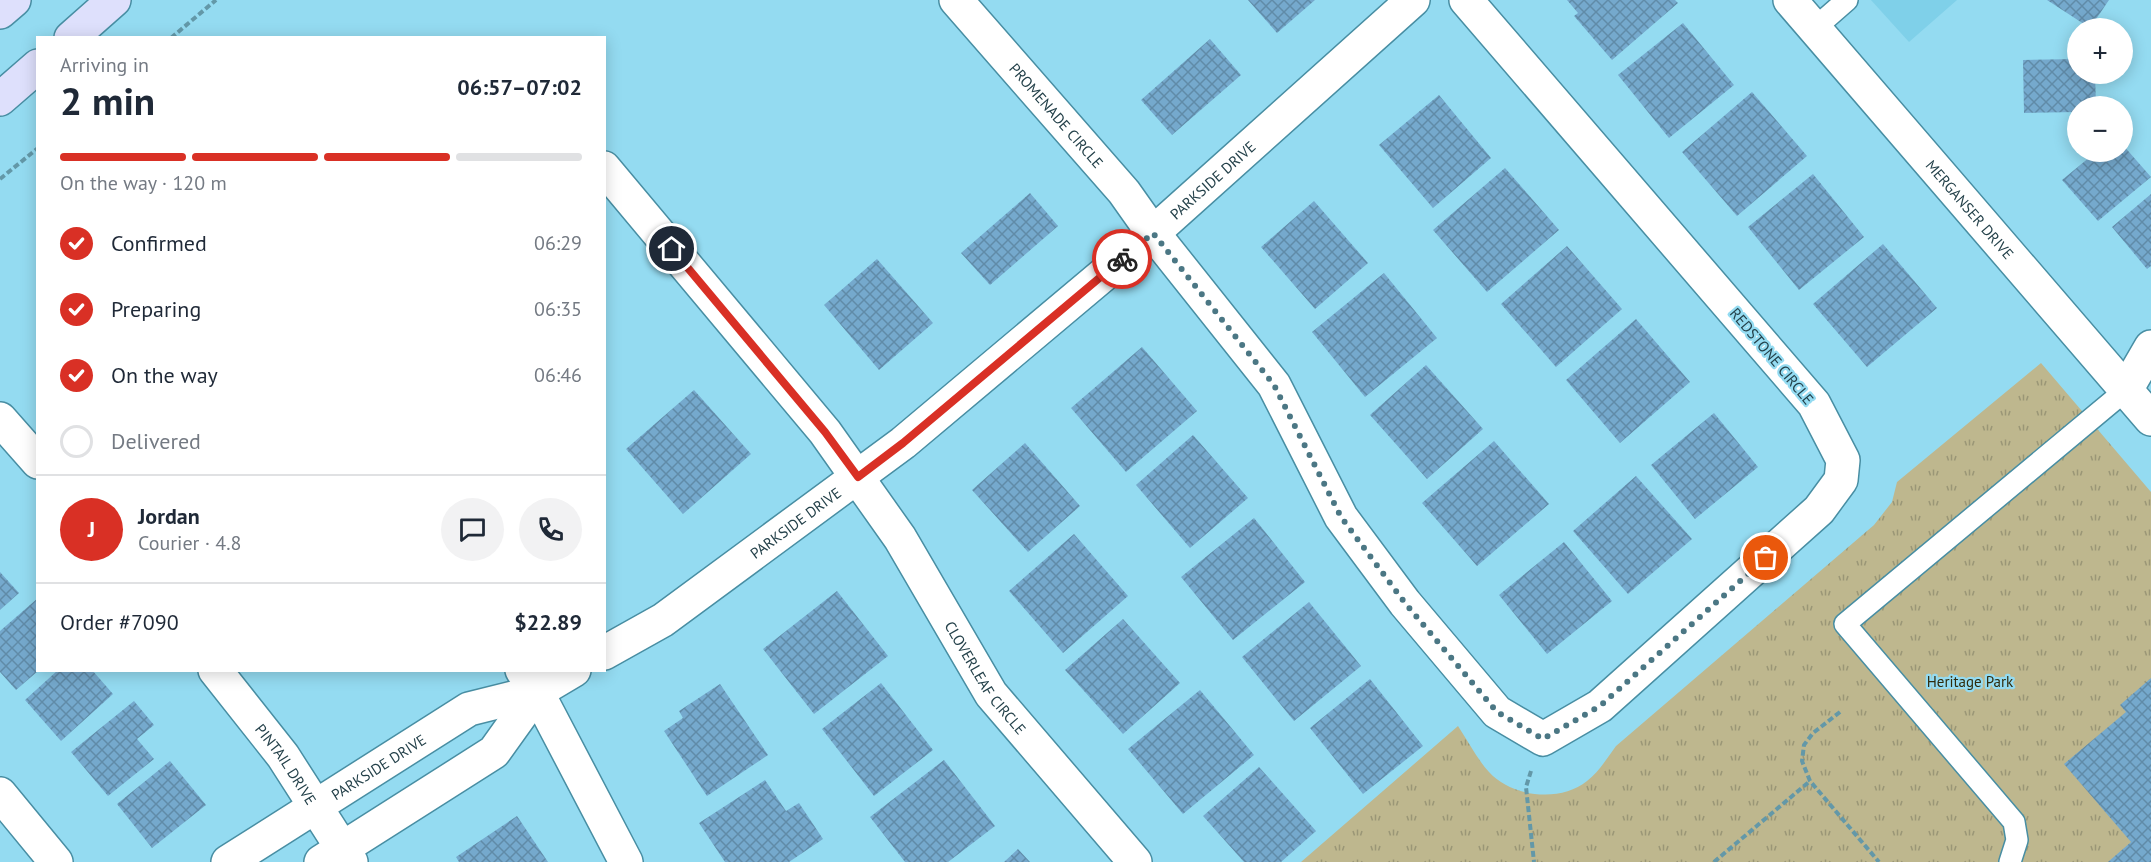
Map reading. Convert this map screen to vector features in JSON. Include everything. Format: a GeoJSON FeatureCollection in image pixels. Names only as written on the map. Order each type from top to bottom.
{"type":"FeatureCollection","features":[{"type":"Feature","properties":{"kind":"main road"},"geometry":{"type":"LineString","coordinates":[[0,12],[14,0]]}},
{"type":"Feature","properties":{"kind":"main road"},"geometry":{"type":"LineString","coordinates":[[73,36],[114,0]]}},
{"type":"Feature","properties":{"kind":"main road"},"geometry":{"type":"LineString","coordinates":[[0,99],[36,68]]}},
{"type":"Feature","properties":{"kind":"street","name":"PROMENADE CIRCLE"},"geometry":{"type":"LineString","coordinates":[[956,0],[1124,192],[1153,233]]}},
{"type":"Feature","properties":{"kind":"street","name":"PARKSIDE DRIVE"},"geometry":{"type":"LineString","coordinates":[[606,652],[663,620],[903,443],[1153,233],[1413,0]]}},
{"type":"Feature","properties":{"kind":"street","name":"REDSTONE CIRCLE"},"geometry":{"type":"LineString","coordinates":[[1466,0],[1814,404],[1843,460],[1841,480],[1819,510],[1600,706],[1543,739]]}},
{"type":"Feature","properties":{"kind":"street","name":"MERGANSER DRIVE"},"geometry":{"type":"LineString","coordinates":[[1790,0],[2138,386],[2151,419]]}},
{"type":"Feature","properties":{"kind":"street","name":"CLOVERLEAF CIRCLE"},"geometry":{"type":"LineString","coordinates":[[606,170],[817,423],[900,538],[991,694],[1135,862]]}},
{"type":"Feature","properties":{"kind":"street"},"geometry":{"type":"LineString","coordinates":[[1153,233],[1274,385],[1341,517],[1405,603],[1497,712],[1543,739]]}},
{"type":"Feature","properties":{"kind":"street"},"geometry":{"type":"LineString","coordinates":[[2138,386],[2151,347]]}},
{"type":"Feature","properties":{"kind":"street"},"geometry":{"type":"LineString","coordinates":[[0,418],[36,460]]}},
{"type":"Feature","properties":{"kind":"street","name":"PINTAIL DRIVE"},"geometry":{"type":"LineString","coordinates":[[217,672],[283,756],[316,805],[338,857]]}},
{"type":"Feature","properties":{"kind":"street","name":"PARKSIDE DRIVE"},"geometry":{"type":"LineString","coordinates":[[228,862],[469,710],[530,681],[566,672]]}},
{"type":"Feature","properties":{"kind":"street","name":"PARKSIDE DRIVE"},"geometry":{"type":"LineString","coordinates":[[338,857],[494,752],[530,681]]}},
{"type":"Feature","properties":{"kind":"street"},"geometry":{"type":"LineString","coordinates":[[530,681],[626,862]]}},
{"type":"Feature","properties":{"kind":"street"},"geometry":{"type":"LineString","coordinates":[[0,794],[56,862]]}},
{"type":"Feature","properties":{"kind":"lane"},"geometry":{"type":"LineString","coordinates":[[1815,28],[1847,0]]}},
{"type":"Feature","properties":{"kind":"lane"},"geometry":{"type":"LineString","coordinates":[[2010,862],[2017,840],[2014,822],[1845,624],[2138,386]]}},
{"type":"Feature","properties":{"kind":"path"},"geometry":{"type":"LineString","coordinates":[[173,36],[216,0]]}},
{"type":"Feature","properties":{"kind":"path"},"geometry":{"type":"LineString","coordinates":[[0,179],[36,150]]}},
{"type":"Feature","properties":{"kind":"path"},"geometry":{"type":"LineString","coordinates":[[1840,712],[1813,733],[1804,745],[1802,761],[1809,781],[1879,862]]}},
{"type":"Feature","properties":{"kind":"path"},"geometry":{"type":"LineString","coordinates":[[1534,862],[1526,787],[1543,739]]}},
{"type":"Feature","properties":{"kind":"path"},"geometry":{"type":"LineString","coordinates":[[1714,862],[1809,781]]}},
{"type":"Feature","properties":{"kind":"shaded area"},"geometry":{"type":"Polygon","coordinates":[[[1871,0],[1957,0],[1909,42],[1871,0]]]}},
{"type":"Feature","properties":{"kind":"green space","name":"Heritage Park"},"geometry":{"type":"Polygon","coordinates":[[[2041,363],[2151,492],[2151,862],[1301,862],[1458,726],[1489,772],[1510,787],[1523,792],[1550,794],[1576,788],[1587,781],[1616,746],[1874,525],[1892,502],[1897,482],[2041,363]]]}},
{"type":"Feature","properties":{"kind":"building"},"geometry":{"type":"Polygon","coordinates":[[[1248,0],[1315,0],[1277,33],[1248,0]]]}},
{"type":"Feature","properties":{"kind":"building"},"geometry":{"type":"Polygon","coordinates":[[[1567,0],[1675,0],[1678,3],[1612,60],[1574,16],[1578,13],[1567,0]]]}},
{"type":"Feature","properties":{"kind":"building"},"geometry":{"type":"Polygon","coordinates":[[[2047,0],[2109,0],[2097,18],[2075,18],[2047,0]]]}},
{"type":"Feature","properties":{"kind":"building"},"geometry":{"type":"Polygon","coordinates":[[[1683,23],[1734,85],[1669,138],[1618,75],[1683,23]]]}},
{"type":"Feature","properties":{"kind":"building"},"geometry":{"type":"Polygon","coordinates":[[[1210,39],[1241,75],[1172,135],[1141,100],[1210,39]]]}},
{"type":"Feature","properties":{"kind":"building"},"geometry":{"type":"Polygon","coordinates":[[[2067,59],[2067,84],[2095,84],[2096,96],[2067,96],[2067,112],[2024,113],[2023,60],[2067,59]]]}},
{"type":"Feature","properties":{"kind":"building"},"geometry":{"type":"Polygon","coordinates":[[[1752,92],[1807,156],[1737,216],[1682,152],[1752,92]]]}},
{"type":"Feature","properties":{"kind":"building"},"geometry":{"type":"Polygon","coordinates":[[[1439,95],[1491,158],[1433,208],[1379,145],[1439,95]]]}},
{"type":"Feature","properties":{"kind":"building"},"geometry":{"type":"Polygon","coordinates":[[[2133,157],[2151,177],[2098,221],[2062,180],[2084,162],[2133,162],[2133,157]]]}},
{"type":"Feature","properties":{"kind":"building"},"geometry":{"type":"Polygon","coordinates":[[[1505,168],[1559,230],[1487,292],[1433,230],[1505,168]]]}},
{"type":"Feature","properties":{"kind":"building"},"geometry":{"type":"Polygon","coordinates":[[[1813,174],[1864,237],[1799,290],[1748,227],[1813,174]]]}},
{"type":"Feature","properties":{"kind":"building"},"geometry":{"type":"Polygon","coordinates":[[[1030,193],[1058,226],[990,285],[961,253],[1030,193]]]}},
{"type":"Feature","properties":{"kind":"building"},"geometry":{"type":"Polygon","coordinates":[[[2151,194],[2151,266],[2147,269],[2112,227],[2151,194]]]}},
{"type":"Feature","properties":{"kind":"building"},"geometry":{"type":"Polygon","coordinates":[[[1314,201],[1368,263],[1315,309],[1261,247],[1314,201]]]}},
{"type":"Feature","properties":{"kind":"building"},"geometry":{"type":"Polygon","coordinates":[[[1883,244],[1937,308],[1867,367],[1813,304],[1883,244]]]}},
{"type":"Feature","properties":{"kind":"building"},"geometry":{"type":"Polygon","coordinates":[[[1567,246],[1622,309],[1556,367],[1501,304],[1567,246]]]}},
{"type":"Feature","properties":{"kind":"building"},"geometry":{"type":"Polygon","coordinates":[[[877,259],[933,323],[879,370],[824,305],[877,259]]]}},
{"type":"Feature","properties":{"kind":"building"},"geometry":{"type":"Polygon","coordinates":[[[1384,273],[1437,338],[1365,397],[1312,332],[1384,273]]]}},
{"type":"Feature","properties":{"kind":"building"},"geometry":{"type":"Polygon","coordinates":[[[1636,319],[1690,382],[1620,443],[1566,380],[1636,319]]]}},
{"type":"Feature","properties":{"kind":"building"},"geometry":{"type":"Polygon","coordinates":[[[1142,347],[1197,411],[1126,472],[1071,408],[1142,347]]]}},
{"type":"Feature","properties":{"kind":"building"},"geometry":{"type":"Polygon","coordinates":[[[1426,365],[1483,429],[1427,479],[1370,415],[1426,365]]]}},
{"type":"Feature","properties":{"kind":"building"},"geometry":{"type":"Polygon","coordinates":[[[694,390],[751,454],[683,514],[626,449],[694,390]]]}},
{"type":"Feature","properties":{"kind":"building"},"geometry":{"type":"Polygon","coordinates":[[[1714,413],[1758,467],[1695,519],[1651,465],[1714,413]]]}},
{"type":"Feature","properties":{"kind":"building"},"geometry":{"type":"Polygon","coordinates":[[[1193,435],[1248,498],[1190,548],[1136,485],[1193,435]]]}},
{"type":"Feature","properties":{"kind":"building"},"geometry":{"type":"Polygon","coordinates":[[[1494,441],[1549,504],[1477,566],[1422,503],[1494,441]]]}},
{"type":"Feature","properties":{"kind":"building"},"geometry":{"type":"Polygon","coordinates":[[[1025,443],[1080,506],[1028,552],[972,490],[1025,443]]]}},
{"type":"Feature","properties":{"kind":"building"},"geometry":{"type":"Polygon","coordinates":[[[1636,476],[1692,539],[1628,594],[1573,531],[1636,476]]]}},
{"type":"Feature","properties":{"kind":"building"},"geometry":{"type":"Polygon","coordinates":[[[1254,518],[1305,582],[1233,640],[1181,577],[1254,518]]]}},
{"type":"Feature","properties":{"kind":"building"},"geometry":{"type":"Polygon","coordinates":[[[1074,534],[1128,596],[1063,653],[1009,591],[1074,534]]]}},
{"type":"Feature","properties":{"kind":"building"},"geometry":{"type":"Polygon","coordinates":[[[1564,542],[1612,601],[1547,654],[1499,595],[1564,542]]]}},
{"type":"Feature","properties":{"kind":"building"},"geometry":{"type":"Polygon","coordinates":[[[0,572],[19,593],[0,610],[0,572]]]}},
{"type":"Feature","properties":{"kind":"building"},"geometry":{"type":"Polygon","coordinates":[[[837,591],[888,656],[814,714],[763,649],[837,591]]]}},
{"type":"Feature","properties":{"kind":"building"},"geometry":{"type":"Polygon","coordinates":[[[36,600],[37,672],[16,690],[0,672],[0,631],[36,600]]]}},
{"type":"Feature","properties":{"kind":"building"},"geometry":{"type":"Polygon","coordinates":[[[1309,602],[1361,666],[1294,721],[1242,657],[1309,602]]]}},
{"type":"Feature","properties":{"kind":"building"},"geometry":{"type":"Polygon","coordinates":[[[1123,619],[1180,683],[1123,734],[1065,670],[1123,619]]]}},
{"type":"Feature","properties":{"kind":"building"},"geometry":{"type":"Polygon","coordinates":[[[56,672],[94,672],[113,694],[61,741],[25,700],[56,672]]]}},
{"type":"Feature","properties":{"kind":"building"},"geometry":{"type":"Polygon","coordinates":[[[2151,678],[2151,862],[2108,862],[2131,842],[2064,764],[2126,712],[2120,705],[2151,678]]]}},
{"type":"Feature","properties":{"kind":"building"},"geometry":{"type":"Polygon","coordinates":[[[1370,679],[1423,746],[1363,794],[1310,728],[1370,679]]]}},
{"type":"Feature","properties":{"kind":"building"},"geometry":{"type":"Polygon","coordinates":[[[881,683],[933,750],[874,796],[822,729],[881,683]]]}},
{"type":"Feature","properties":{"kind":"building"},"geometry":{"type":"Polygon","coordinates":[[[720,684],[768,755],[707,796],[664,731],[683,718],[679,711],[720,684]]]}},
{"type":"Feature","properties":{"kind":"building"},"geometry":{"type":"Polygon","coordinates":[[[1200,690],[1254,755],[1183,814],[1128,749],[1200,690]]]}},
{"type":"Feature","properties":{"kind":"building"},"geometry":{"type":"Polygon","coordinates":[[[134,701],[154,725],[137,739],[154,759],[108,796],[71,752],[134,701]]]}},
{"type":"Feature","properties":{"kind":"building"},"geometry":{"type":"Polygon","coordinates":[[[944,760],[995,826],[948,862],[905,862],[870,817],[944,760]]]}},
{"type":"Feature","properties":{"kind":"building"},"geometry":{"type":"Polygon","coordinates":[[[170,761],[206,805],[152,848],[117,804],[170,761]]]}},
{"type":"Feature","properties":{"kind":"building"},"geometry":{"type":"Polygon","coordinates":[[[1259,767],[1316,831],[1281,862],[1244,862],[1203,816],[1259,767]]]}},
{"type":"Feature","properties":{"kind":"building"},"geometry":{"type":"Polygon","coordinates":[[[765,780],[786,811],[799,803],[823,839],[789,862],[725,862],[699,823],[765,780]]]}},
{"type":"Feature","properties":{"kind":"building"},"geometry":{"type":"Polygon","coordinates":[[[517,816],[548,862],[459,862],[456,857],[517,816]]]}},
{"type":"Feature","properties":{"kind":"building"},"geometry":{"type":"Polygon","coordinates":[[[1018,849],[1030,862],[1004,862],[1018,849]]]}},
{"type":"Feature","properties":{"kind":"way so far"},"geometry":{"type":"LineString","coordinates":[[1122,259],[1153,233],[1274,385],[1341,517],[1405,603],[1497,712],[1543,739],[1600,706],[1766,558]]}},
{"type":"Feature","properties":{"kind":"route"},"geometry":{"type":"LineString","coordinates":[[672,249],[825,432],[858,477],[903,443],[1122,259]]}}]}
